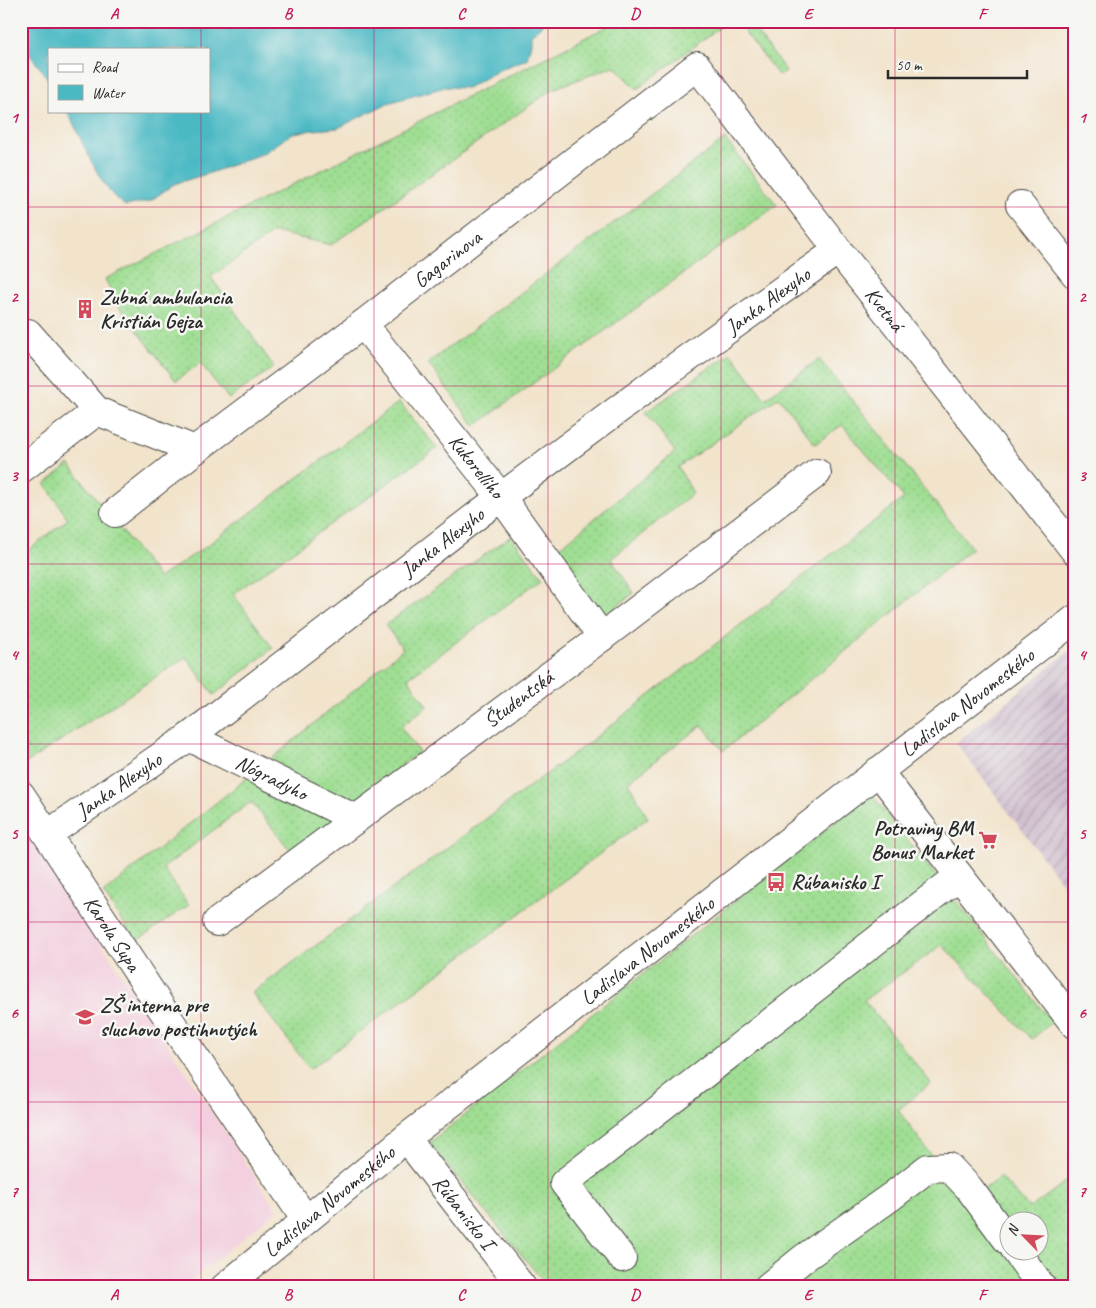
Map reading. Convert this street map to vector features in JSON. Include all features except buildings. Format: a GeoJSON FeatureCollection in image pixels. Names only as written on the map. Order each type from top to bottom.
{"type":"FeatureCollection","features":[{"type":"Feature","properties":{"kind":"street","name":"Kvetná"},"geometry":{"type":"LineString","coordinates":[[697,66],[838,250],[1075,551]]}},
{"type":"Feature","properties":{"kind":"street","name":"Gagarinova"},"geometry":{"type":"LineString","coordinates":[[115,513],[697,66]]}},
{"type":"Feature","properties":{"kind":"street"},"geometry":{"type":"LineString","coordinates":[[1020,205],[1075,274]]}},
{"type":"Feature","properties":{"kind":"street","name":"Janka Alexyho"},"geometry":{"type":"LineString","coordinates":[[48,834],[189,737],[501,497],[838,250]]}},
{"type":"Feature","properties":{"kind":"street","name":"Kukorelliho"},"geometry":{"type":"LineString","coordinates":[[363,324],[501,497],[602,637]]}},
{"type":"Feature","properties":{"kind":"street"},"geometry":{"type":"LineString","coordinates":[[28,333],[97,411],[195,450]]}},
{"type":"Feature","properties":{"kind":"street"},"geometry":{"type":"LineString","coordinates":[[21,468],[97,411]]}},
{"type":"Feature","properties":{"kind":"street","name":"Študentská"},"geometry":{"type":"LineString","coordinates":[[217,922],[602,637],[817,473]]}},
{"type":"Feature","properties":{"kind":"street","name":"Ladislava Novomeského"},"geometry":{"type":"LineString","coordinates":[[224,1287],[406,1138],[1075,619]]}},
{"type":"Feature","properties":{"kind":"street","name":"Nógradyho"},"geometry":{"type":"LineString","coordinates":[[189,737],[356,819]]}},
{"type":"Feature","properties":{"kind":"street"},"geometry":{"type":"LineString","coordinates":[[878,771],[1075,1025]]}},
{"type":"Feature","properties":{"kind":"street","name":"Karola Supa"},"geometry":{"type":"LineString","coordinates":[[21,794],[160,1006],[306,1220]]}},
{"type":"Feature","properties":{"kind":"street"},"geometry":{"type":"LineString","coordinates":[[622,1258],[564,1183],[959,876]]}},
{"type":"Feature","properties":{"kind":"street","name":"Rúbanisko I"},"geometry":{"type":"LineString","coordinates":[[406,1138],[522,1287]]}},
{"type":"Feature","properties":{"kind":"street"},"geometry":{"type":"LineString","coordinates":[[768,1287],[804,1258],[892,1196],[928,1168],[949,1167],[969,1188],[998,1228]]}},
{"type":"Feature","properties":{"kind":"street"},"geometry":{"type":"LineString","coordinates":[[1022,1260],[1042,1287]]}},
{"type":"Feature","properties":{"kind":"shaded area"},"geometry":{"type":"Polygon","coordinates":[[[1075,646],[1075,900],[956,743],[1075,646]]]}},
{"type":"Feature","properties":{"kind":"shaded area","name":"ZŠ interna pre sluchovo postihnutých"},"geometry":{"type":"Polygon","coordinates":[[[21,823],[277,1210],[183,1287],[21,1287],[21,823]]]}},
{"type":"Feature","properties":{"kind":"green space"},"geometry":{"type":"Polygon","coordinates":[[[618,21],[728,21],[637,89],[614,66],[553,89],[331,245],[274,232],[211,277],[274,367],[229,399],[200,363],[176,381],[120,308],[105,279],[618,21]]]}},
{"type":"Feature","properties":{"kind":"green space"},"geometry":{"type":"Polygon","coordinates":[[[736,21],[748,21],[786,71],[779,76],[736,21]]]}},
{"type":"Feature","properties":{"kind":"green space"},"geometry":{"type":"Polygon","coordinates":[[[725,139],[777,205],[475,426],[428,363],[725,139]]]}},
{"type":"Feature","properties":{"kind":"green space"},"geometry":{"type":"Polygon","coordinates":[[[731,353],[765,399],[819,359],[972,548],[723,751],[702,725],[628,782],[648,818],[310,1069],[252,993],[592,740],[904,498],[842,425],[815,444],[779,397],[678,467],[693,493],[611,559],[634,593],[600,619],[553,553],[675,452],[646,412],[731,353]]]}},
{"type":"Feature","properties":{"kind":"green space"},"geometry":{"type":"Polygon","coordinates":[[[399,402],[437,448],[233,594],[273,648],[214,695],[186,657],[25,764],[21,759],[21,556],[68,519],[45,484],[69,464],[159,578],[201,550],[399,402]]]}},
{"type":"Feature","properties":{"kind":"green space"},"geometry":{"type":"Polygon","coordinates":[[[511,536],[543,578],[408,678],[427,706],[401,727],[419,752],[349,805],[264,765],[403,649],[385,625],[511,536]]]}},
{"type":"Feature","properties":{"kind":"green space"},"geometry":{"type":"Polygon","coordinates":[[[252,774],[340,820],[292,852],[251,802],[163,868],[189,905],[136,941],[103,893],[252,774]]]}},
{"type":"Feature","properties":{"kind":"green space"},"geometry":{"type":"Polygon","coordinates":[[[871,794],[1052,1022],[1032,1039],[942,945],[864,1000],[931,1083],[898,1110],[966,1203],[1000,1177],[1030,1208],[1075,1175],[1075,1287],[548,1287],[429,1143],[871,794]]]}},
{"type":"Feature","properties":{"kind":"water"},"geometry":{"type":"Polygon","coordinates":[[[21,21],[546,21],[531,35],[527,59],[503,68],[467,88],[445,87],[388,103],[338,128],[293,133],[264,153],[174,184],[150,201],[126,206],[108,189],[100,177],[67,112],[210,112],[210,48],[48,48],[48,79],[21,43],[21,21]]]}},
{"type":"Feature","properties":{"kind":"place","name":"Zubná ambulancia Kristián Gejza"},"geometry":{"type":"Point","coordinates":[85,309]}},
{"type":"Feature","properties":{"kind":"place","name":"Potraviny BM Bonus Market"},"geometry":{"type":"Point","coordinates":[988,840]}},
{"type":"Feature","properties":{"kind":"place","name":"Rúbanisko I"},"geometry":{"type":"Point","coordinates":[776,882]}},
{"type":"Feature","properties":{"kind":"place","name":"ZŠ interna pre sluchovo postihnutých"},"geometry":{"type":"Point","coordinates":[85,1017]}}]}
